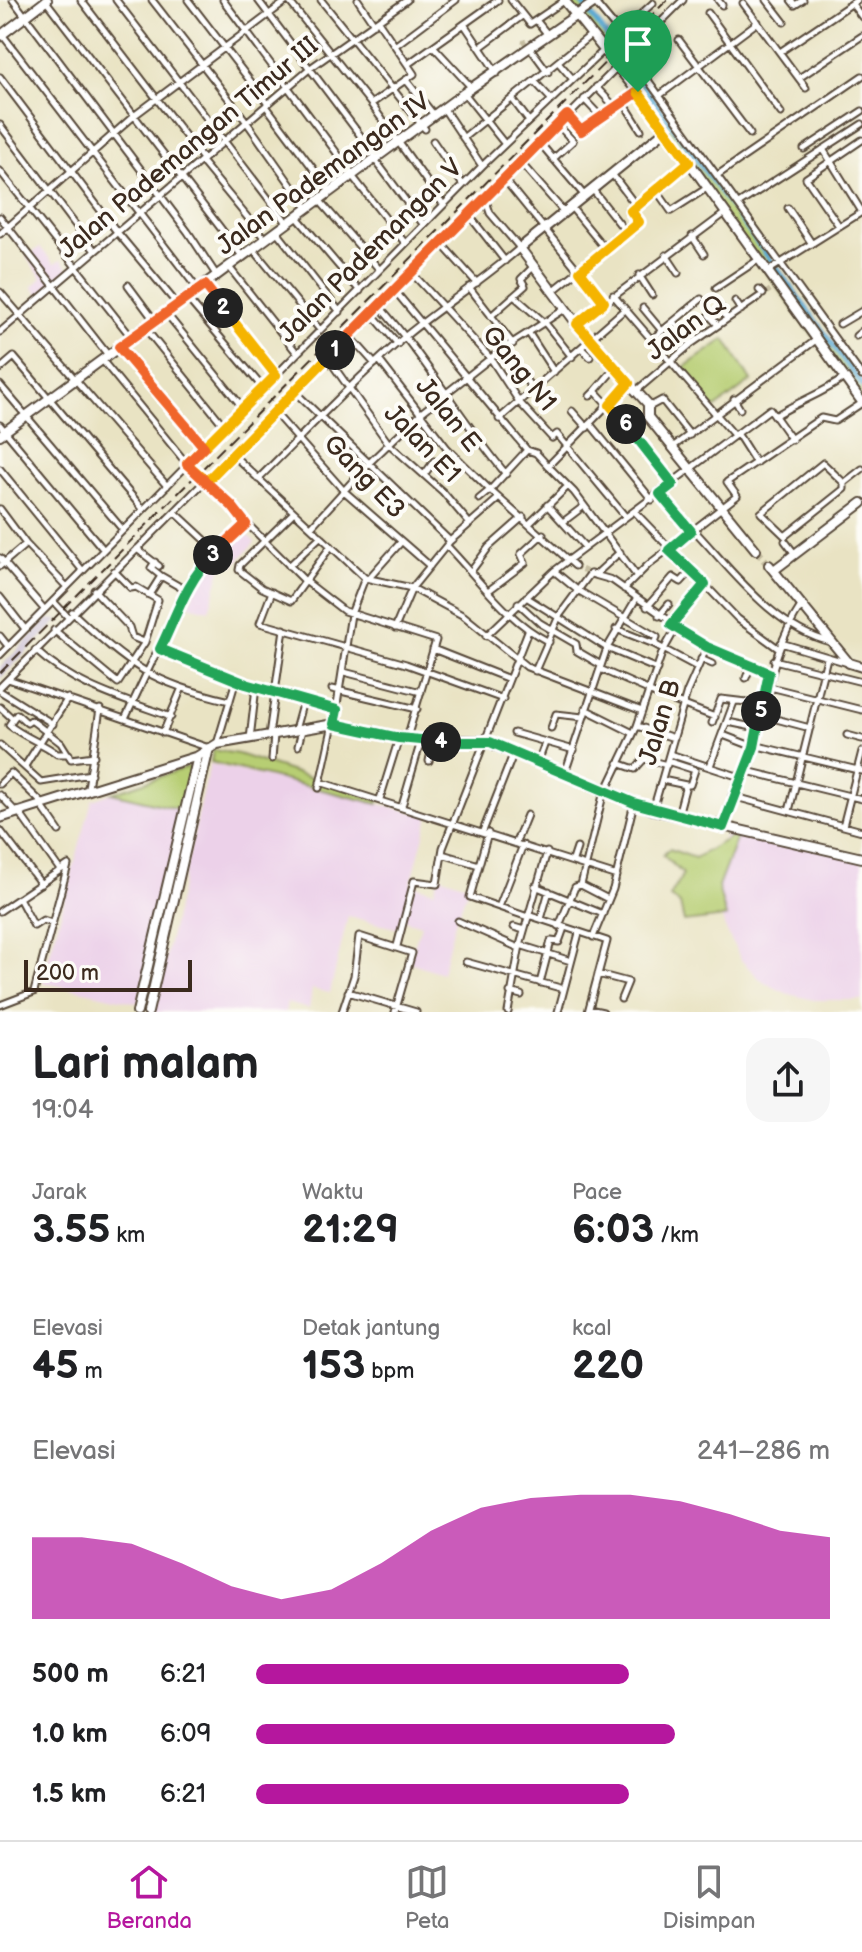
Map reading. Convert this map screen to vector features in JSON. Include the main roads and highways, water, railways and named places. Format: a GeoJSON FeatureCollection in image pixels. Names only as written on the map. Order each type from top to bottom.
{"type":"FeatureCollection","features":[{"type":"Feature","properties":{"kind":"waterway"},"geometry":{"type":"LineString","coordinates":[[580,0],[862,385]]}},
{"type":"Feature","properties":{"kind":"tunnel"},"geometry":{"type":"LineString","coordinates":[[523,40],[529,50]]}},
{"type":"Feature","properties":{"kind":"tunnel"},"geometry":{"type":"LineString","coordinates":[[760,297],[773,288]]}},
{"type":"Feature","properties":{"kind":"tunnel"},"geometry":{"type":"LineString","coordinates":[[756,550],[769,565]]}},
{"type":"Feature","properties":{"kind":"tunnel"},"geometry":{"type":"LineString","coordinates":[[575,566],[591,574]]}},
{"type":"Feature","properties":{"kind":"railway"},"geometry":{"type":"LineString","coordinates":[[0,673],[667,0]]}}]}
